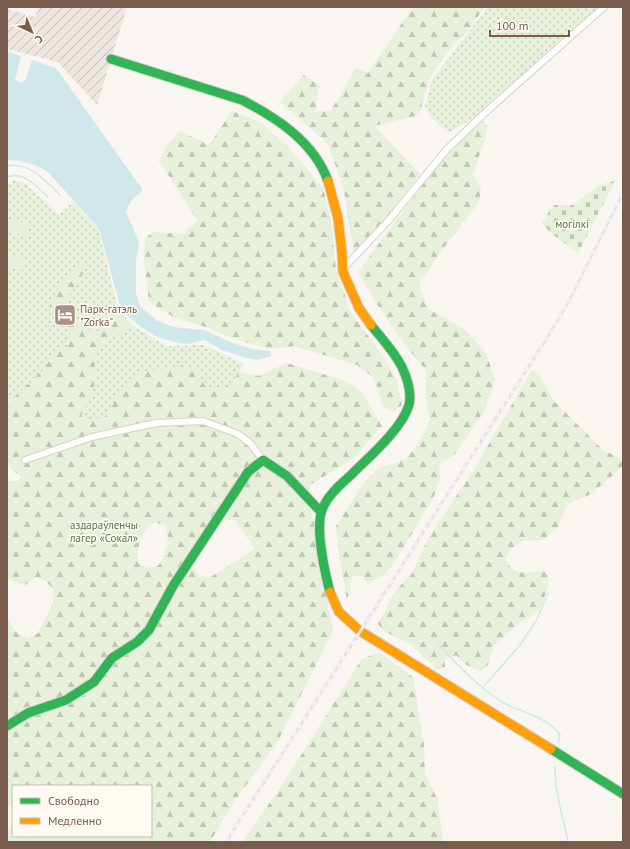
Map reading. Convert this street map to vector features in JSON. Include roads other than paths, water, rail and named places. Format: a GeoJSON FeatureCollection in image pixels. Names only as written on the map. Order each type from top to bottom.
{"type":"FeatureCollection","features":[{"type":"Feature","properties":{"kind":"street"},"geometry":{"type":"LineString","coordinates":[[342,270],[389,220],[447,149],[487,111],[604,7]]}},
{"type":"Feature","properties":{"kind":"street"},"geometry":{"type":"LineString","coordinates":[[111,59],[242,100],[259,109],[288,128],[309,150],[322,167],[329,183],[338,221],[342,253],[342,270],[362,313],[395,356],[406,374],[410,386],[409,406],[399,423],[330,497],[321,512],[320,532],[326,573],[334,604],[345,620],[554,753],[623,794]]}},
{"type":"Feature","properties":{"kind":"street"},"geometry":{"type":"LineString","coordinates":[[25,460],[99,435],[156,423],[203,421],[238,434],[250,443],[263,460],[272,464],[297,486],[321,512]]}},
{"type":"Feature","properties":{"kind":"street"},"geometry":{"type":"LineString","coordinates":[[7,726],[28,713],[66,700],[94,682],[112,658],[137,642],[149,630],[173,586],[248,472],[263,460]]}},
{"type":"Feature","properties":{"kind":"water"},"geometry":{"type":"Polygon","coordinates":[[[7,51],[21,56],[15,80],[22,83],[26,79],[32,60],[56,68],[143,190],[130,202],[126,212],[139,242],[136,261],[136,293],[140,306],[156,320],[173,327],[204,330],[233,343],[252,349],[270,351],[271,356],[257,360],[222,350],[204,340],[188,344],[178,343],[157,337],[141,327],[126,314],[119,302],[99,229],[48,172],[28,163],[7,160],[7,51]]]}},
{"type":"Feature","properties":{"kind":"waterway"},"geometry":{"type":"LineString","coordinates":[[7,166],[23,166],[30,169],[43,178],[60,195]]}},
{"type":"Feature","properties":{"kind":"waterway"},"geometry":{"type":"LineString","coordinates":[[7,177],[13,175],[24,178],[34,184],[48,197]]}},
{"type":"Feature","properties":{"kind":"waterway"},"geometry":{"type":"LineString","coordinates":[[484,686],[520,645],[536,621],[548,593]]}},
{"type":"Feature","properties":{"kind":"waterway"},"geometry":{"type":"LineString","coordinates":[[438,644],[468,675],[494,697],[509,706],[541,719],[555,729],[560,735],[558,743]]}},
{"type":"Feature","properties":{"kind":"waterway"},"geometry":{"type":"LineString","coordinates":[[555,767],[558,796],[568,842]]}},
{"type":"Feature","properties":{"kind":"railway"},"geometry":{"type":"LineString","coordinates":[[226,842],[545,341],[567,305],[623,193]]}},
{"type":"Feature","properties":{"kind":"place","name":"Парк-гатэль \"Zorka\""},"geometry":{"type":"Point","coordinates":[65,315]}},
{"type":"Feature","properties":{"kind":"park label","name":"могілкі"},"geometry":{"type":"Point","coordinates":[572,224]}},
{"type":"Feature","properties":{"kind":"park label","name":"аздараўленчы лагер «Сокал»"},"geometry":{"type":"Point","coordinates":[104,531]}}]}
